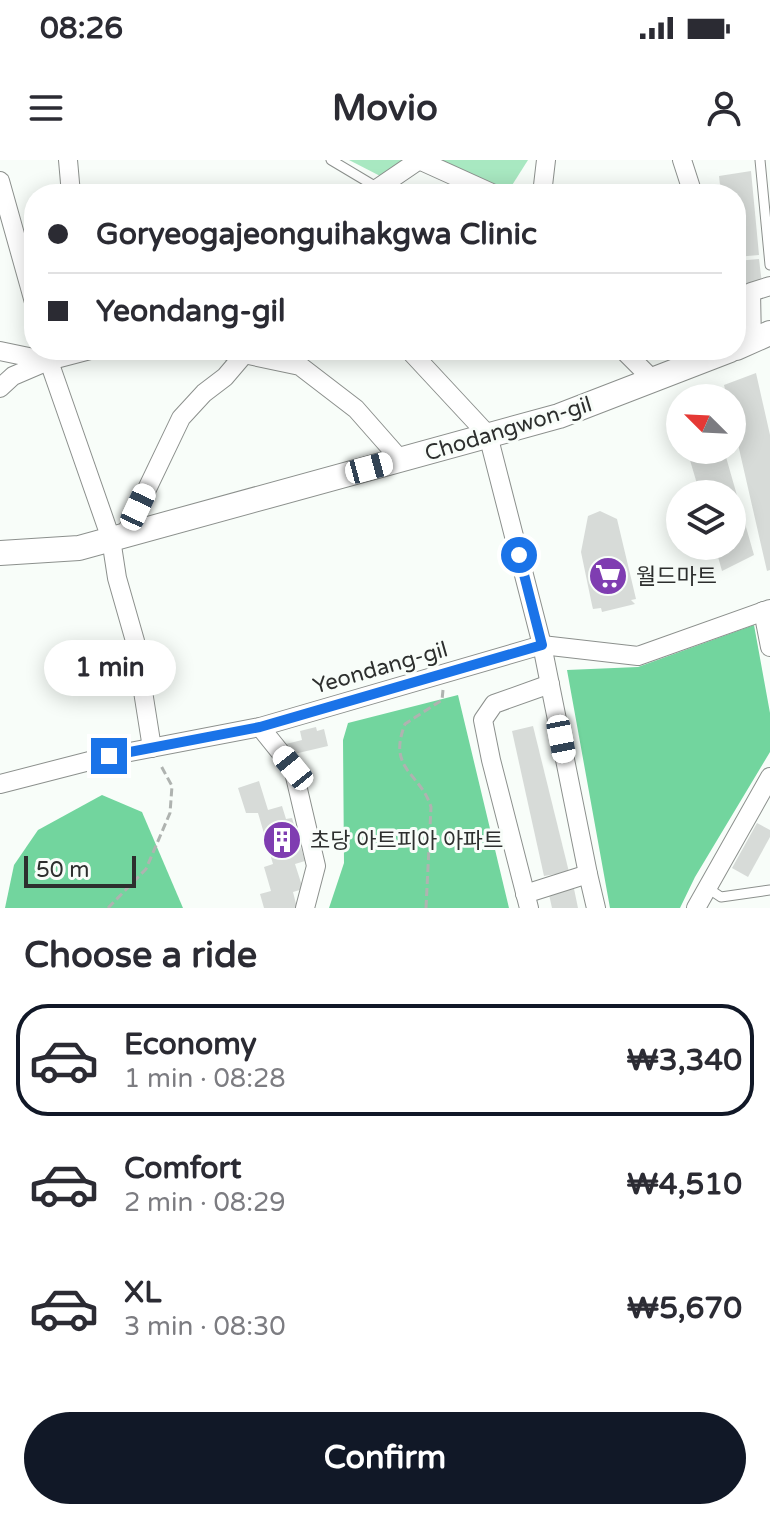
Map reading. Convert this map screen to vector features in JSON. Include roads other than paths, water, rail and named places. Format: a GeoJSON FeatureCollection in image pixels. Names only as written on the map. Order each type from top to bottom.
{"type":"FeatureCollection","features":[{"type":"Feature","properties":{"kind":"street"},"geometry":{"type":"LineString","coordinates":[[68,160],[70,184]]}},
{"type":"Feature","properties":{"kind":"street"},"geometry":{"type":"LineString","coordinates":[[386,184],[419,160],[472,184]]}},
{"type":"Feature","properties":{"kind":"street"},"geometry":{"type":"LineString","coordinates":[[543,184],[546,160]]}},
{"type":"Feature","properties":{"kind":"street"},"geometry":{"type":"LineString","coordinates":[[682,160],[690,184]]}},
{"type":"Feature","properties":{"kind":"street"},"geometry":{"type":"LineString","coordinates":[[0,181],[24,266]]}},
{"type":"Feature","properties":{"kind":"street"},"geometry":{"type":"LineString","coordinates":[[746,288],[770,286]]}},
{"type":"Feature","properties":{"kind":"street"},"geometry":{"type":"LineString","coordinates":[[0,351],[24,354]]}},
{"type":"Feature","properties":{"kind":"street"},"geometry":{"type":"LineString","coordinates":[[0,388],[39,360]]}},
{"type":"Feature","properties":{"kind":"street"},"geometry":{"type":"LineString","coordinates":[[48,360],[118,537],[117,578],[135,641],[155,748]]}},
{"type":"Feature","properties":{"kind":"street"},"geometry":{"type":"LineString","coordinates":[[118,537],[181,418],[204,393],[225,377],[234,360]]}},
{"type":"Feature","properties":{"kind":"street"},"geometry":{"type":"LineString","coordinates":[[276,360],[300,366],[356,409],[400,459]]}},
{"type":"Feature","properties":{"kind":"street"},"geometry":{"type":"LineString","coordinates":[[418,360],[488,435],[542,645],[596,908]]}},
{"type":"Feature","properties":{"kind":"street"},"geometry":{"type":"LineString","coordinates":[[633,360],[653,380]]}},
{"type":"Feature","properties":{"kind":"street","name":"Chodangwon-gil"},"geometry":{"type":"LineString","coordinates":[[0,553],[79,548],[559,416],[704,360]]}},
{"type":"Feature","properties":{"kind":"street"},"geometry":{"type":"LineString","coordinates":[[766,610],[770,647]]}},
{"type":"Feature","properties":{"kind":"street","name":"Yeondang-gil"},"geometry":{"type":"LineString","coordinates":[[0,784],[109,756],[260,727],[542,645],[638,656],[766,610]]}},
{"type":"Feature","properties":{"kind":"street"},"geometry":{"type":"LineString","coordinates":[[550,684],[494,704],[483,720],[527,901],[588,874]]}},
{"type":"Feature","properties":{"kind":"street"},"geometry":{"type":"LineString","coordinates":[[260,727],[293,768],[316,866],[305,908]]}},
{"type":"Feature","properties":{"kind":"street"},"geometry":{"type":"LineString","coordinates":[[696,908],[714,892],[770,777]]}},
{"type":"Feature","properties":{"kind":"lane"},"geometry":{"type":"LineString","coordinates":[[331,160],[367,184]]}},
{"type":"Feature","properties":{"kind":"lane"},"geometry":{"type":"LineString","coordinates":[[760,160],[770,265]]}},
{"type":"Feature","properties":{"kind":"lane"},"geometry":{"type":"LineString","coordinates":[[723,908],[714,892],[770,890]]}},
{"type":"Feature","properties":{"kind":"place","name":"월드마트"},"geometry":{"type":"Point","coordinates":[608,576]}},
{"type":"Feature","properties":{"kind":"place","name":"초당 아트피아 아파트"},"geometry":{"type":"Point","coordinates":[282,840]}}]}
